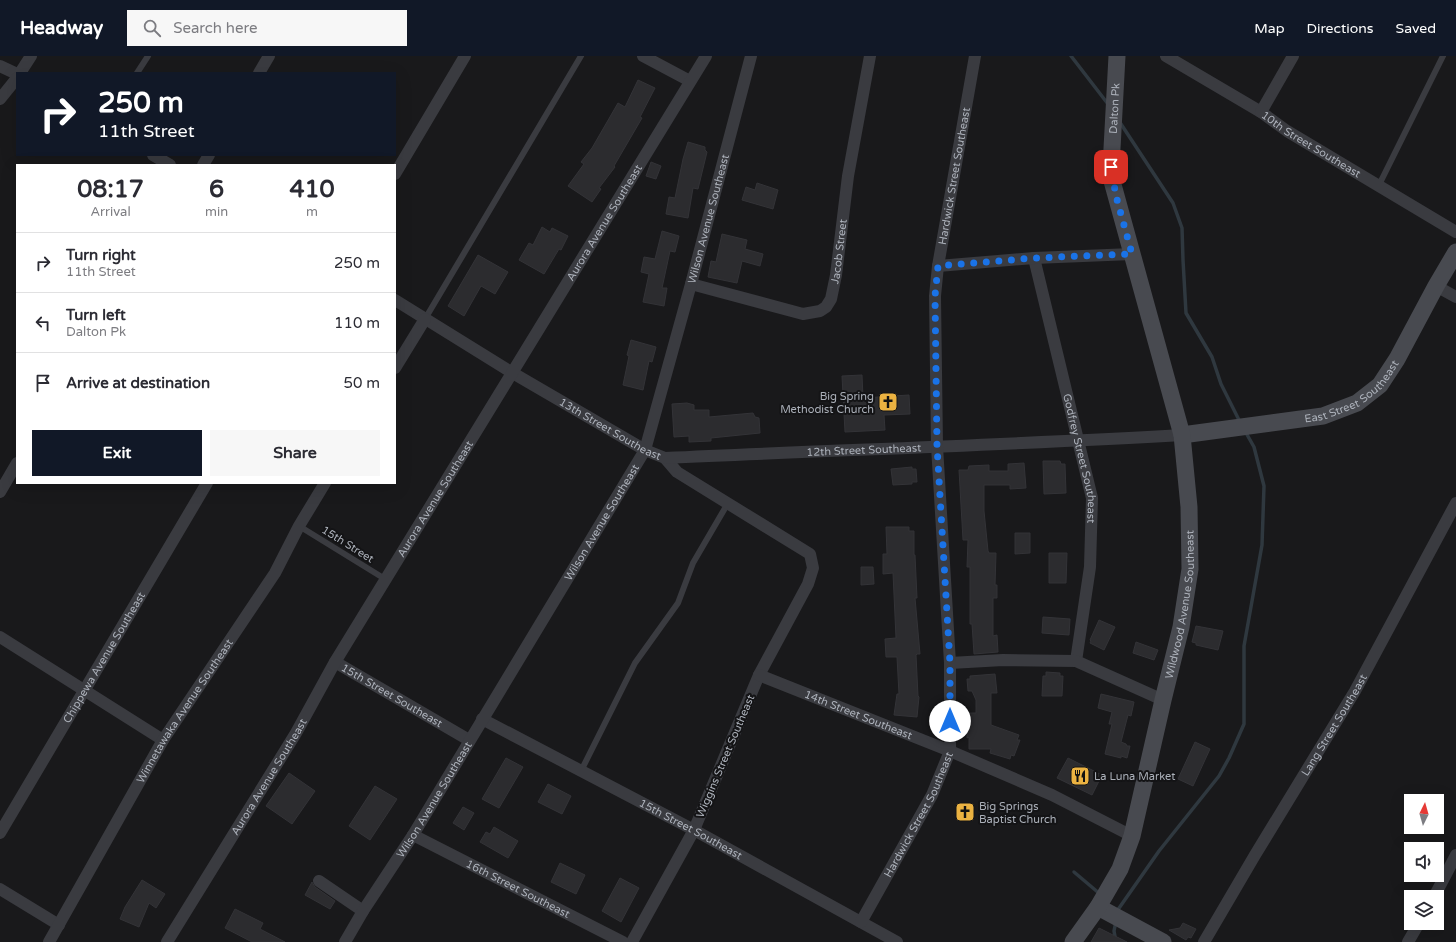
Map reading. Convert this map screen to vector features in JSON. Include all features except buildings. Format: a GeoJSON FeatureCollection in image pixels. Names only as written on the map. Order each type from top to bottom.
{"type":"FeatureCollection","features":[{"type":"Feature","properties":{"kind":"main road","name":"Dalton Pk"},"geometry":{"type":"LineString","coordinates":[[1117,56],[1111,167],[1116,196],[1132,254]]}},
{"type":"Feature","properties":{"kind":"main road","name":"East Street Southeast"},"geometry":{"type":"LineString","coordinates":[[1182,435],[1323,416],[1357,403],[1380,385],[1397,359],[1456,252]]}},
{"type":"Feature","properties":{"kind":"main road","name":"Wildwood Avenue Southeast"},"geometry":{"type":"LineString","coordinates":[[1073,942],[1098,907],[1120,869],[1132,836],[1181,627],[1190,569],[1189,507],[1182,435],[1132,254]]}},
{"type":"Feature","properties":{"kind":"main road"},"geometry":{"type":"LineString","coordinates":[[1098,907],[1163,942]]}},
{"type":"Feature","properties":{"kind":"street"},"geometry":{"type":"LineString","coordinates":[[21,72],[31,56]]}},
{"type":"Feature","properties":{"kind":"street"},"geometry":{"type":"LineString","coordinates":[[260,72],[269,56]]}},
{"type":"Feature","properties":{"kind":"street"},"geometry":{"type":"LineString","coordinates":[[396,172],[465,56]]}},
{"type":"Feature","properties":{"kind":"street"},"geometry":{"type":"LineString","coordinates":[[644,56],[690,82]]}},
{"type":"Feature","properties":{"kind":"street","name":"Aurora Avenue Southeast"},"geometry":{"type":"LineString","coordinates":[[167,942],[296,733],[335,662],[385,579],[706,56]]}},
{"type":"Feature","properties":{"kind":"street","name":"Wilson Avenue Southeast"},"geometry":{"type":"LineString","coordinates":[[345,942],[363,911],[413,835],[645,450],[691,284],[751,56]]}},
{"type":"Feature","properties":{"kind":"street","name":"Jacob Street"},"geometry":{"type":"LineString","coordinates":[[691,284],[803,314],[812,313],[826,308],[831,299],[836,275],[848,176],[870,56]]}},
{"type":"Feature","properties":{"kind":"street","name":"Hardwick Street Southeast"},"geometry":{"type":"LineString","coordinates":[[861,922],[932,795],[950,750],[950,663],[937,446],[935,296],[938,266],[975,56]]}},
{"type":"Feature","properties":{"kind":"street"},"geometry":{"type":"LineString","coordinates":[[1261,112],[1293,56]]}},
{"type":"Feature","properties":{"kind":"street","name":"10th Street Southeast"},"geometry":{"type":"LineString","coordinates":[[1171,57],[1261,112],[1287,131],[1456,232]]}},
{"type":"Feature","properties":{"kind":"street"},"geometry":{"type":"LineString","coordinates":[[0,66],[16,74]]}},
{"type":"Feature","properties":{"kind":"street"},"geometry":{"type":"LineString","coordinates":[[0,99],[16,79]]}},
{"type":"Feature","properties":{"kind":"street"},"geometry":{"type":"LineString","coordinates":[[155,156],[168,164]]}},
{"type":"Feature","properties":{"kind":"street"},"geometry":{"type":"LineString","coordinates":[[938,266],[1034,258],[1132,254]]}},
{"type":"Feature","properties":{"kind":"street","name":"Godfrey Street Southeast"},"geometry":{"type":"LineString","coordinates":[[1034,258],[1092,498],[1090,566],[1076,661]]}},
{"type":"Feature","properties":{"kind":"street"},"geometry":{"type":"LineString","coordinates":[[1436,286],[1456,298]]}},
{"type":"Feature","properties":{"kind":"street","name":"13th Street Southeast"},"geometry":{"type":"LineString","coordinates":[[396,301],[511,372],[645,450],[665,458],[677,472],[810,554],[813,568]]}},
{"type":"Feature","properties":{"kind":"street"},"geometry":{"type":"LineString","coordinates":[[396,366],[425,319]]}},
{"type":"Feature","properties":{"kind":"street","name":"12th Street Southeast"},"geometry":{"type":"LineString","coordinates":[[665,458],[1078,441],[1182,435]]}},
{"type":"Feature","properties":{"kind":"street"},"geometry":{"type":"LineString","coordinates":[[0,492],[16,465]]}},
{"type":"Feature","properties":{"kind":"street","name":"Chippewa Avenue Southeast"},"geometry":{"type":"LineString","coordinates":[[0,833],[86,690],[206,484]]}},
{"type":"Feature","properties":{"kind":"street","name":"Winnetawaka Avenue Southeast"},"geometry":{"type":"LineString","coordinates":[[49,942],[163,740],[275,573],[299,526],[325,484]]}},
{"type":"Feature","properties":{"kind":"street","name":"Lang Street Southeast"},"geometry":{"type":"LineString","coordinates":[[1204,942],[1355,691],[1456,503]]}},
{"type":"Feature","properties":{"kind":"street","name":"Wiggins Street Southeast"},"geometry":{"type":"LineString","coordinates":[[632,942],[694,830],[759,675],[808,584],[813,568]]}},
{"type":"Feature","properties":{"kind":"street"},"geometry":{"type":"LineString","coordinates":[[0,637],[163,740]]}},
{"type":"Feature","properties":{"kind":"street"},"geometry":{"type":"LineString","coordinates":[[950,663],[1003,660],[1076,661],[1163,700]]}},
{"type":"Feature","properties":{"kind":"street","name":"15th Street Southeast"},"geometry":{"type":"LineString","coordinates":[[335,662],[469,740]]}},
{"type":"Feature","properties":{"kind":"street","name":"14th Street Southeast"},"geometry":{"type":"LineString","coordinates":[[759,675],[950,750],[1052,795],[1132,836]]}},
{"type":"Feature","properties":{"kind":"street","name":"15th Street Southeast"},"geometry":{"type":"LineString","coordinates":[[482,719],[694,830],[897,942]]}},
{"type":"Feature","properties":{"kind":"street","name":"16th Street Southeast"},"geometry":{"type":"LineString","coordinates":[[413,835],[623,942]]}},
{"type":"Feature","properties":{"kind":"street"},"geometry":{"type":"LineString","coordinates":[[1438,890],[1456,855]]}},
{"type":"Feature","properties":{"kind":"street"},"geometry":{"type":"LineString","coordinates":[[319,881],[363,911]]}},
{"type":"Feature","properties":{"kind":"street"},"geometry":{"type":"LineString","coordinates":[[0,889],[59,925]]}},
{"type":"Feature","properties":{"kind":"street"},"geometry":{"type":"LineString","coordinates":[[1408,942],[1415,930]]}},
{"type":"Feature","properties":{"kind":"lane"},"geometry":{"type":"LineString","coordinates":[[139,72],[148,56]]}},
{"type":"Feature","properties":{"kind":"lane"},"geometry":{"type":"LineString","coordinates":[[425,319],[581,56]]}},
{"type":"Feature","properties":{"kind":"lane"},"geometry":{"type":"LineString","coordinates":[[1379,185],[1443,56]]}},
{"type":"Feature","properties":{"kind":"lane"},"geometry":{"type":"LineString","coordinates":[[581,771],[635,663],[678,603],[693,563],[728,503]]}},
{"type":"Feature","properties":{"kind":"lane","name":"15th Street"},"geometry":{"type":"LineString","coordinates":[[299,526],[385,579]]}},
{"type":"Feature","properties":{"kind":"waterway"},"geometry":{"type":"LineString","coordinates":[[1071,56],[1108,104]]}},
{"type":"Feature","properties":{"kind":"waterway"},"geometry":{"type":"LineString","coordinates":[[1119,121],[1173,203],[1182,228],[1186,313],[1212,357],[1221,384],[1240,422]]}},
{"type":"Feature","properties":{"kind":"waterway"},"geometry":{"type":"LineString","coordinates":[[1117,911],[1159,851],[1219,776],[1229,758],[1244,724],[1244,646],[1262,545],[1264,486],[1254,447],[1245,431]]}},
{"type":"Feature","properties":{"kind":"waterway"},"geometry":{"type":"LineString","coordinates":[[1074,872],[1100,894]]}},
{"type":"Feature","properties":{"kind":"waterway"},"geometry":{"type":"LineString","coordinates":[[1116,921],[1114,931],[1116,942]]}},
{"type":"Feature","properties":{"kind":"place","name":"Big Spring Methodist Church"},"geometry":{"type":"Point","coordinates":[888,402]}},
{"type":"Feature","properties":{"kind":"place","name":"La Luna Market"},"geometry":{"type":"Point","coordinates":[1080,776]}},
{"type":"Feature","properties":{"kind":"place","name":"Big Springs Baptist Church"},"geometry":{"type":"Point","coordinates":[965,812]}},
{"type":"Feature","properties":{"kind":"route"},"geometry":{"type":"LineString","coordinates":[[950,721],[950,663],[937,446],[935,296],[938,266],[1034,258],[1132,254],[1112,181],[1111,167]]}}]}
